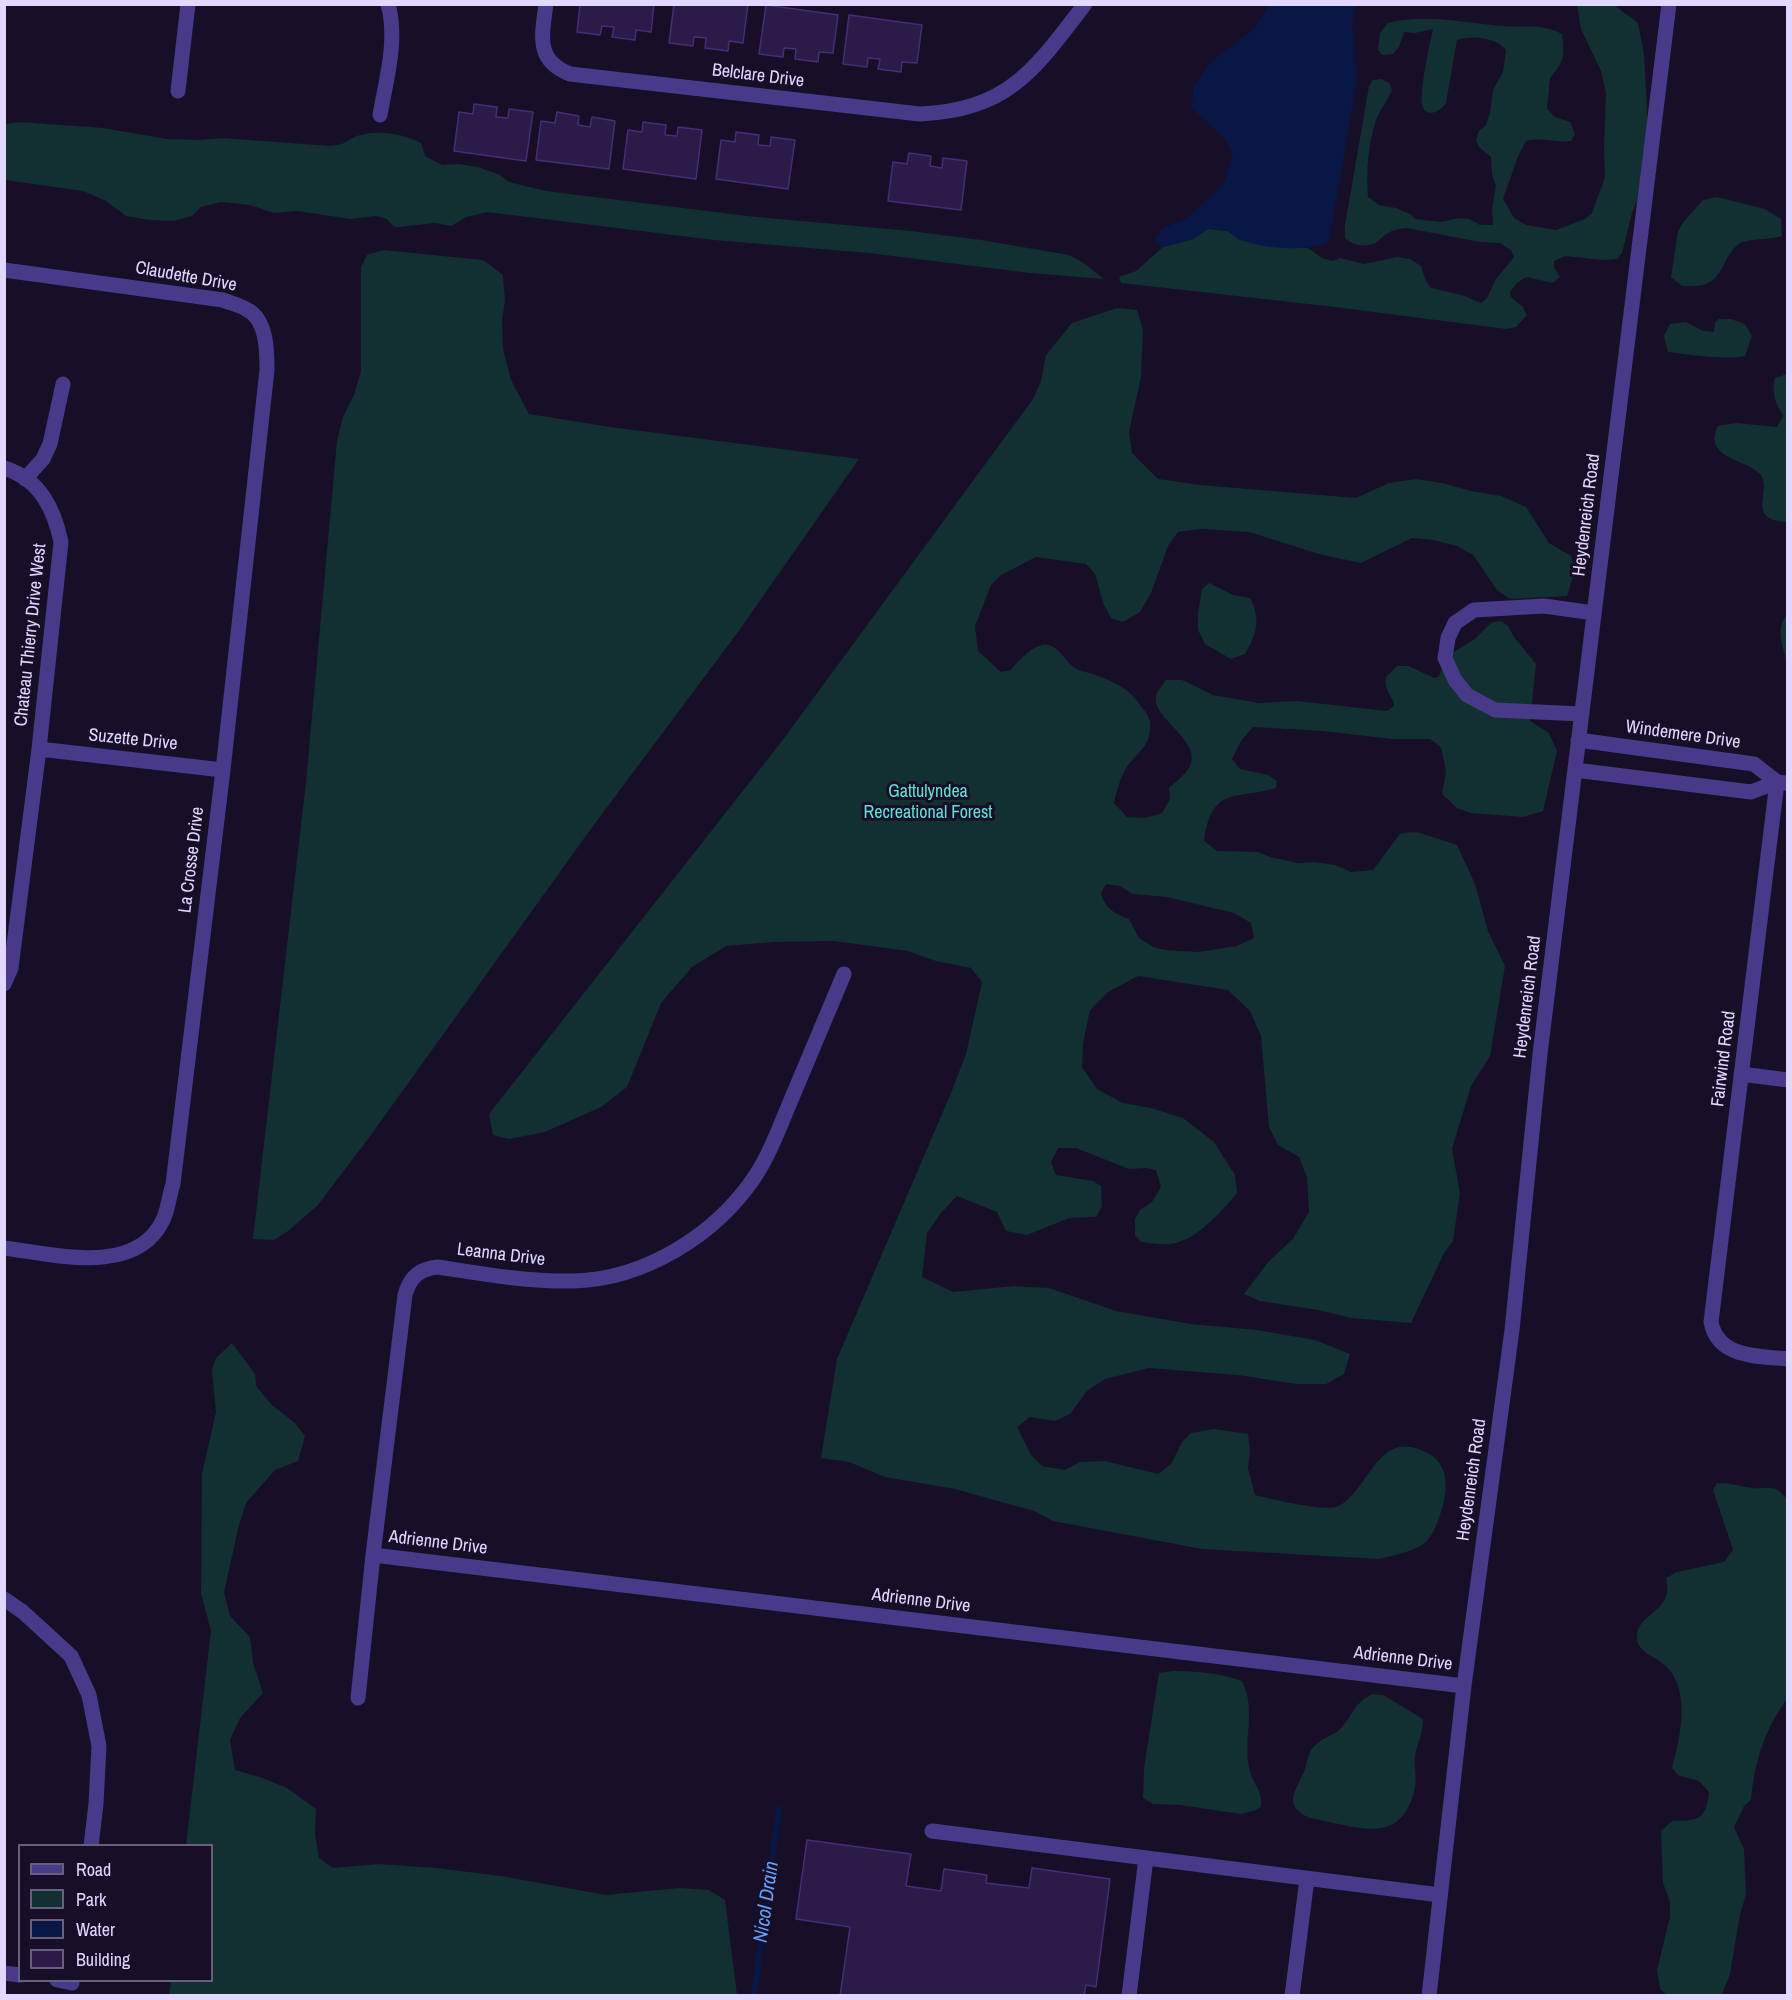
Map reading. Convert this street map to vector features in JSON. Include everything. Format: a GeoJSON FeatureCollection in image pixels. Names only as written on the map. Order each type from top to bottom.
{"type":"FeatureCollection","features":[{"type":"Feature","properties":{"kind":"street"},"geometry":{"type":"LineString","coordinates":[[178,91],[188,4]]}},
{"type":"Feature","properties":{"kind":"street"},"geometry":{"type":"LineString","coordinates":[[380,115],[391,44],[391,15],[388,4]]}},
{"type":"Feature","properties":{"kind":"street","name":"Belclare Drive"},"geometry":{"type":"LineString","coordinates":[[546,4],[542,41],[544,52],[551,62],[570,74],[898,112],[943,113],[964,109],[1003,93],[1021,80],[1035,68],[1085,4]]}},
{"type":"Feature","properties":{"kind":"street","name":"Heydenreich Road"},"geometry":{"type":"LineString","coordinates":[[1429,1995],[1464,1686],[1512,1330],[1540,1054],[1669,4]]}},
{"type":"Feature","properties":{"kind":"street","name":"Claudette Drive"},"geometry":{"type":"LineString","coordinates":[[4,270],[223,300],[248,309],[258,319],[267,344],[267,370],[255,488]]}},
{"type":"Feature","properties":{"kind":"street"},"geometry":{"type":"LineString","coordinates":[[26,479],[43,459],[50,444],[63,384]]}},
{"type":"Feature","properties":{"kind":"street","name":"Chateau Thierry Drive West"},"geometry":{"type":"LineString","coordinates":[[4,468],[26,479],[48,502],[56,520],[61,542],[39,749],[11,968],[4,984]]}},
{"type":"Feature","properties":{"kind":"street","name":"La Crosse Drive"},"geometry":{"type":"LineString","coordinates":[[4,1248],[95,1258],[114,1256],[137,1248],[154,1234],[163,1220],[172,1184],[255,488]]}},
{"type":"Feature","properties":{"kind":"street"},"geometry":{"type":"LineString","coordinates":[[1582,714],[1495,710],[1467,695],[1455,680],[1445,657],[1448,638],[1455,623],[1474,610],[1544,606],[1594,613]]}},
{"type":"Feature","properties":{"kind":"street","name":"Windemere Drive"},"geometry":{"type":"LineString","coordinates":[[1578,740],[1754,764],[1782,783]]}},
{"type":"Feature","properties":{"kind":"street","name":"Suzette Drive"},"geometry":{"type":"LineString","coordinates":[[39,749],[223,770]]}},
{"type":"Feature","properties":{"kind":"street"},"geometry":{"type":"LineString","coordinates":[[1575,770],[1751,792],[1782,783]]}},
{"type":"Feature","properties":{"kind":"street","name":"Fairwind Road"},"geometry":{"type":"LineString","coordinates":[[1782,783],[1711,1322],[1717,1339],[1725,1347],[1742,1353],[1788,1359]]}},
{"type":"Feature","properties":{"kind":"street","name":"Leanna Drive"},"geometry":{"type":"LineString","coordinates":[[358,1698],[373,1555],[405,1295],[409,1282],[417,1273],[427,1268],[438,1267],[521,1279],[576,1281],[604,1277],[662,1258],[692,1239],[733,1204],[756,1175],[774,1140],[844,974]]}},
{"type":"Feature","properties":{"kind":"street"},"geometry":{"type":"LineString","coordinates":[[1742,1074],[1788,1080]]}},
{"type":"Feature","properties":{"kind":"street","name":"Adrienne Drive"},"geometry":{"type":"LineString","coordinates":[[373,1555],[1464,1686]]}},
{"type":"Feature","properties":{"kind":"street"},"geometry":{"type":"LineString","coordinates":[[4,1599],[23,1612],[71,1656],[89,1695],[99,1746],[91,1844]]}},
{"type":"Feature","properties":{"kind":"street"},"geometry":{"type":"LineString","coordinates":[[932,1831],[1440,1895]]}},
{"type":"Feature","properties":{"kind":"street"},"geometry":{"type":"LineString","coordinates":[[1129,1995],[1146,1858]]}},
{"type":"Feature","properties":{"kind":"street"},"geometry":{"type":"LineString","coordinates":[[1292,1995],[1307,1879]]}},
{"type":"Feature","properties":{"kind":"green space"},"geometry":{"type":"Polygon","coordinates":[[[1577,5],[1614,5],[1638,23],[1644,54],[1648,128],[1639,196],[1632,213],[1622,253],[1617,259],[1565,256],[1554,261],[1554,267],[1560,277],[1553,283],[1526,277],[1517,283],[1510,292],[1511,297],[1523,307],[1527,315],[1516,327],[1506,329],[1121,283],[1119,277],[1136,271],[1163,247],[1193,239],[1208,229],[1228,231],[1238,239],[1269,245],[1308,248],[1322,258],[1333,261],[1340,258],[1364,264],[1397,257],[1410,259],[1421,266],[1431,288],[1462,295],[1481,303],[1487,298],[1496,279],[1514,257],[1511,250],[1500,243],[1480,242],[1407,228],[1390,232],[1373,244],[1360,245],[1345,238],[1345,225],[1369,86],[1373,80],[1381,79],[1389,83],[1392,90],[1373,129],[1369,149],[1368,197],[1379,205],[1396,208],[1410,214],[1415,219],[1442,222],[1458,218],[1469,219],[1480,225],[1493,225],[1492,209],[1496,186],[1492,174],[1491,157],[1479,147],[1476,140],[1479,131],[1486,125],[1490,113],[1493,90],[1503,72],[1506,50],[1496,42],[1483,38],[1457,40],[1446,103],[1437,111],[1430,113],[1424,109],[1422,104],[1422,88],[1433,29],[1415,33],[1404,32],[1399,47],[1393,54],[1382,55],[1378,50],[1380,33],[1388,23],[1431,19],[1540,27],[1562,34],[1562,58],[1550,78],[1547,109],[1555,117],[1570,122],[1575,134],[1571,141],[1526,141],[1503,199],[1514,218],[1526,225],[1556,230],[1585,219],[1592,213],[1605,177],[1606,93],[1601,71],[1581,29],[1577,5]]]}},
{"type":"Feature","properties":{"kind":"green space"},"geometry":{"type":"Polygon","coordinates":[[[19,122],[103,128],[167,139],[222,138],[330,146],[342,144],[356,136],[376,133],[392,134],[421,143],[425,156],[442,165],[458,164],[478,167],[500,175],[509,182],[546,191],[747,216],[911,231],[981,240],[1069,255],[1104,279],[1030,273],[869,253],[714,240],[487,212],[466,217],[451,226],[435,223],[394,227],[387,219],[376,216],[350,219],[298,211],[274,213],[250,205],[221,202],[201,207],[192,216],[174,221],[150,220],[126,216],[106,201],[83,191],[5,180],[5,124],[19,122]]]}},
{"type":"Feature","properties":{"kind":"green space"},"geometry":{"type":"Polygon","coordinates":[[[1717,197],[1765,209],[1781,219],[1782,236],[1739,244],[1730,253],[1712,281],[1700,286],[1682,286],[1671,277],[1678,231],[1703,200],[1717,197]]]}},
{"type":"Feature","properties":{"kind":"green space"},"geometry":{"type":"Polygon","coordinates":[[[383,250],[483,260],[503,275],[505,301],[502,320],[503,349],[511,380],[529,414],[610,427],[859,459],[738,632],[593,826],[368,1139],[317,1206],[274,1240],[253,1239],[306,782],[337,441],[343,417],[354,395],[361,371],[361,267],[367,255],[383,250]]]}},
{"type":"Feature","properties":{"kind":"green space","name":"Gattulyndea Recreational Forest"},"geometry":{"type":"Polygon","coordinates":[[[1117,308],[1137,310],[1143,330],[1141,377],[1129,432],[1132,453],[1158,479],[1200,485],[1356,498],[1389,483],[1416,479],[1442,483],[1501,496],[1526,507],[1549,543],[1571,556],[1575,570],[1567,596],[1510,599],[1497,590],[1473,555],[1457,546],[1434,540],[1412,538],[1361,563],[1319,554],[1249,532],[1201,529],[1178,532],[1168,546],[1151,593],[1140,612],[1123,622],[1111,618],[1104,605],[1095,574],[1086,564],[1036,557],[1001,575],[991,585],[975,626],[978,651],[1001,672],[1011,670],[1034,648],[1043,645],[1053,646],[1075,668],[1114,682],[1136,700],[1149,718],[1150,731],[1145,745],[1124,772],[1117,791],[1114,803],[1127,817],[1145,818],[1162,813],[1170,799],[1169,788],[1187,771],[1192,758],[1184,739],[1161,713],[1157,705],[1156,696],[1166,680],[1182,680],[1213,695],[1259,703],[1297,701],[1387,711],[1394,706],[1386,687],[1386,677],[1397,666],[1409,666],[1434,678],[1438,677],[1452,653],[1475,639],[1491,623],[1501,621],[1508,626],[1536,664],[1530,721],[1549,733],[1557,751],[1543,811],[1523,817],[1471,813],[1457,808],[1442,794],[1446,771],[1441,747],[1430,739],[1392,739],[1323,731],[1253,727],[1241,741],[1232,759],[1240,769],[1268,775],[1277,781],[1276,788],[1227,798],[1219,803],[1208,823],[1204,841],[1217,851],[1258,852],[1298,863],[1314,862],[1335,865],[1351,872],[1373,870],[1400,834],[1420,833],[1457,845],[1475,884],[1488,931],[1505,966],[1490,1056],[1471,1086],[1452,1149],[1460,1193],[1453,1241],[1444,1253],[1411,1323],[1351,1318],[1318,1310],[1260,1301],[1244,1294],[1269,1261],[1293,1239],[1309,1212],[1307,1177],[1299,1157],[1278,1145],[1269,1127],[1261,1036],[1250,1011],[1228,990],[1138,976],[1108,992],[1090,1010],[1083,1043],[1082,1067],[1097,1089],[1123,1103],[1151,1108],[1183,1118],[1214,1142],[1235,1175],[1237,1193],[1198,1232],[1189,1238],[1170,1244],[1141,1242],[1135,1235],[1135,1219],[1140,1210],[1152,1202],[1161,1187],[1156,1170],[1129,1169],[1076,1148],[1058,1148],[1051,1162],[1056,1175],[1093,1181],[1101,1186],[1102,1206],[1096,1217],[1069,1218],[1027,1235],[1006,1231],[997,1212],[957,1196],[927,1233],[922,1277],[953,1292],[1014,1286],[1049,1288],[1116,1311],[1191,1324],[1257,1330],[1315,1340],[1350,1354],[1344,1374],[1326,1384],[1296,1384],[1238,1375],[1149,1368],[1105,1379],[1087,1391],[1070,1414],[1055,1421],[1030,1417],[1017,1427],[1031,1455],[1042,1466],[1065,1470],[1080,1462],[1105,1461],[1158,1474],[1171,1464],[1182,1442],[1191,1433],[1214,1429],[1248,1434],[1250,1451],[1248,1468],[1255,1495],[1329,1508],[1346,1501],[1388,1452],[1399,1447],[1411,1447],[1424,1451],[1440,1464],[1446,1483],[1443,1506],[1435,1528],[1426,1542],[1416,1548],[1379,1559],[1202,1549],[1053,1521],[1034,1511],[955,1489],[885,1477],[849,1462],[821,1458],[837,1359],[966,1054],[982,982],[971,968],[936,961],[908,951],[834,941],[726,946],[692,967],[661,1003],[627,1087],[601,1107],[545,1132],[509,1139],[493,1135],[489,1114],[782,741],[1033,399],[1041,381],[1046,355],[1072,323],[1117,308]],[[1106,884],[1101,893],[1105,903],[1115,912],[1129,919],[1139,938],[1153,947],[1199,952],[1237,946],[1254,938],[1251,923],[1234,913],[1167,897],[1132,894],[1120,886],[1106,884]]]}},
{"type":"Feature","properties":{"kind":"green space"},"geometry":{"type":"Polygon","coordinates":[[[1719,319],[1731,319],[1745,324],[1752,336],[1745,356],[1697,356],[1668,352],[1664,336],[1670,324],[1686,322],[1703,331],[1714,332],[1715,323],[1719,319]]]}},
{"type":"Feature","properties":{"kind":"green space"},"geometry":{"type":"Polygon","coordinates":[[[1787,374],[1788,521],[1786,522],[1773,520],[1766,515],[1762,502],[1763,480],[1759,473],[1720,451],[1715,436],[1718,426],[1736,423],[1777,427],[1783,416],[1775,398],[1775,378],[1787,374]]]}},
{"type":"Feature","properties":{"kind":"green space"},"geometry":{"type":"Polygon","coordinates":[[[1209,583],[1233,595],[1250,598],[1256,613],[1256,626],[1245,654],[1231,659],[1205,644],[1198,630],[1198,613],[1202,589],[1209,583]]]}},
{"type":"Feature","properties":{"kind":"green space"},"geometry":{"type":"Polygon","coordinates":[[[1787,615],[1787,662],[1782,644],[1781,625],[1787,615]]]}},
{"type":"Feature","properties":{"kind":"green space"},"geometry":{"type":"Polygon","coordinates":[[[232,1343],[255,1374],[256,1386],[272,1405],[295,1423],[305,1436],[298,1461],[275,1470],[246,1503],[224,1592],[230,1616],[250,1637],[253,1663],[263,1693],[240,1718],[230,1740],[235,1770],[287,1788],[316,1809],[315,1834],[319,1858],[333,1868],[379,1864],[436,1868],[501,1876],[606,1895],[680,1888],[709,1890],[725,1900],[737,1995],[169,1995],[171,1982],[213,1982],[213,1844],[186,1844],[211,1631],[201,1593],[202,1474],[216,1412],[212,1370],[216,1358],[232,1343]]]}},
{"type":"Feature","properties":{"kind":"green space"},"geometry":{"type":"Polygon","coordinates":[[[1717,1483],[1771,1488],[1778,1490],[1787,1499],[1787,1699],[1779,1710],[1762,1747],[1751,1800],[1744,1806],[1734,1827],[1744,1849],[1746,1895],[1740,1914],[1730,1974],[1722,1994],[1667,1995],[1660,1989],[1657,1970],[1670,1917],[1670,1902],[1663,1883],[1661,1831],[1672,1821],[1694,1819],[1703,1814],[1709,1792],[1699,1781],[1678,1775],[1672,1768],[1682,1715],[1679,1688],[1665,1665],[1643,1651],[1637,1637],[1643,1622],[1665,1598],[1666,1578],[1677,1572],[1724,1562],[1733,1550],[1713,1490],[1717,1483]]]}},
{"type":"Feature","properties":{"kind":"green space"},"geometry":{"type":"Polygon","coordinates":[[[1173,1671],[1208,1673],[1242,1681],[1249,1714],[1248,1760],[1251,1776],[1261,1796],[1261,1807],[1241,1814],[1180,1805],[1153,1804],[1143,1798],[1144,1768],[1159,1673],[1173,1671]]]}},
{"type":"Feature","properties":{"kind":"green space"},"geometry":{"type":"Polygon","coordinates":[[[1373,1694],[1383,1695],[1423,1719],[1415,1755],[1415,1787],[1409,1806],[1400,1819],[1388,1826],[1375,1829],[1310,1818],[1296,1809],[1293,1798],[1311,1750],[1320,1741],[1338,1731],[1361,1701],[1373,1694]]]}},
{"type":"Feature","properties":{"kind":"water"},"geometry":{"type":"Polygon","coordinates":[[[1270,4],[1355,5],[1352,27],[1357,80],[1329,242],[1309,247],[1271,247],[1248,242],[1225,230],[1208,229],[1193,239],[1163,247],[1154,240],[1163,228],[1187,219],[1224,183],[1233,154],[1226,140],[1192,108],[1193,88],[1210,63],[1254,29],[1270,4]]]}},
{"type":"Feature","properties":{"kind":"building"},"geometry":{"type":"Polygon","coordinates":[[[580,4],[654,4],[651,32],[636,30],[635,40],[612,37],[614,27],[602,26],[600,35],[577,32],[580,4]]]}},
{"type":"Feature","properties":{"kind":"building"},"geometry":{"type":"Polygon","coordinates":[[[674,4],[748,4],[743,43],[729,41],[728,51],[705,48],[706,38],[694,37],[693,46],[669,43],[674,4]]]}},
{"type":"Feature","properties":{"kind":"building"},"geometry":{"type":"Polygon","coordinates":[[[766,5],[838,15],[833,53],[819,52],[818,62],[795,59],[796,49],[784,48],[783,57],[759,54],[766,5]]]}},
{"type":"Feature","properties":{"kind":"building"},"geometry":{"type":"Polygon","coordinates":[[[849,15],[922,25],[917,63],[902,62],[901,72],[878,69],[880,59],[868,58],[867,67],[843,64],[849,15]]]}},
{"type":"Feature","properties":{"kind":"building"},"geometry":{"type":"Polygon","coordinates":[[[474,104],[497,107],[496,117],[508,118],[509,109],[533,112],[526,161],[454,151],[459,112],[473,114],[474,104]]]}},
{"type":"Feature","properties":{"kind":"building"},"geometry":{"type":"Polygon","coordinates":[[[557,112],[579,116],[578,125],[590,127],[592,117],[615,121],[609,169],[536,160],[541,121],[555,123],[557,112]]]}},
{"type":"Feature","properties":{"kind":"building"},"geometry":{"type":"Polygon","coordinates":[[[643,122],[666,125],[665,135],[677,136],[678,127],[702,130],[696,179],[623,169],[628,130],[642,132],[643,122]]]}},
{"type":"Feature","properties":{"kind":"building"},"geometry":{"type":"Polygon","coordinates":[[[736,132],[759,135],[758,145],[770,146],[771,137],[795,140],[788,189],[716,179],[721,140],[735,142],[736,132]]]}},
{"type":"Feature","properties":{"kind":"building"},"geometry":{"type":"Polygon","coordinates":[[[909,153],[931,156],[930,166],[942,168],[943,158],[967,161],[961,210],[888,201],[893,162],[907,164],[909,153]]]}},
{"type":"Feature","properties":{"kind":"building"},"geometry":{"type":"Polygon","coordinates":[[[807,1840],[911,1854],[906,1886],[941,1891],[944,1869],[987,1875],[986,1883],[1029,1888],[1032,1868],[1110,1879],[1096,1987],[1086,1985],[1084,1996],[840,1996],[850,1927],[796,1919],[807,1840]]]}},
{"type":"Feature","properties":{"kind":"waterway","name":"Nicol Drain"},"geometry":{"type":"LineString","coordinates":[[754,1996],[779,1809]]}}]}
